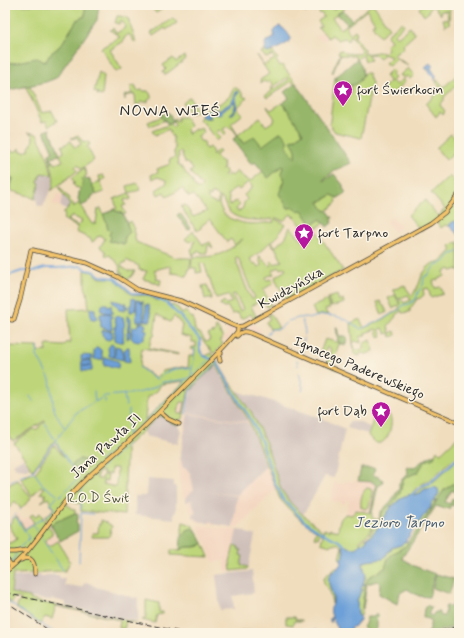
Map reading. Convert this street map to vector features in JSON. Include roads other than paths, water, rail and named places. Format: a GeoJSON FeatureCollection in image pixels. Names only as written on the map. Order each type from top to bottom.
{"type":"FeatureCollection","features":[{"type":"Feature","properties":{"kind":"main road","name":"Kwidzyńska"},"geometry":{"type":"LineString","coordinates":[[241,329],[431,223],[445,212],[459,194]]}},
{"type":"Feature","properties":{"kind":"main road","name":"Ignacego Paderewskiego"},"geometry":{"type":"LineString","coordinates":[[5,318],[13,320],[20,300],[32,250],[38,251],[87,263],[118,277],[138,290],[181,301],[250,333],[459,423]]}},
{"type":"Feature","properties":{"kind":"main road","name":"Jana Pawła II"},"geometry":{"type":"LineString","coordinates":[[5,572],[17,563],[78,487],[161,411],[221,353],[241,329]]}},
{"type":"Feature","properties":{"kind":"main road","name":"Jana Pawła II"},"geometry":{"type":"LineString","coordinates":[[213,360],[241,329]]}},
{"type":"Feature","properties":{"kind":"main road"},"geometry":{"type":"LineString","coordinates":[[220,361],[219,357],[221,353]]}},
{"type":"Feature","properties":{"kind":"main road"},"geometry":{"type":"LineString","coordinates":[[161,411],[166,418],[179,423]]}},
{"type":"Feature","properties":{"kind":"main road"},"geometry":{"type":"LineString","coordinates":[[5,552],[12,553],[24,551],[31,546]]}},
{"type":"Feature","properties":{"kind":"main road"},"geometry":{"type":"LineString","coordinates":[[17,563],[25,558],[30,559],[33,561],[36,574],[36,563],[27,551]]}},
{"type":"Feature","properties":{"kind":"main road"},"geometry":{"type":"LineString","coordinates":[[5,558],[11,567]]}},
{"type":"Feature","properties":{"kind":"water"},"geometry":{"type":"Polygon","coordinates":[[[279,26],[286,31],[291,40],[283,46],[267,53],[265,50],[265,43],[267,40],[268,41],[274,38],[274,31],[279,26]]]}},
{"type":"Feature","properties":{"kind":"water"},"geometry":{"type":"Polygon","coordinates":[[[430,63],[433,66],[431,68],[437,77],[435,79],[437,81],[436,81],[429,72],[429,69],[427,70],[425,67],[430,63]]]}},
{"type":"Feature","properties":{"kind":"water"},"geometry":{"type":"Polygon","coordinates":[[[238,91],[239,93],[237,94],[236,99],[237,107],[233,114],[230,114],[234,111],[234,102],[229,107],[221,111],[222,114],[218,115],[215,113],[207,116],[211,117],[210,119],[201,116],[212,109],[219,111],[231,102],[238,91]]]}},
{"type":"Feature","properties":{"kind":"water"},"geometry":{"type":"Polygon","coordinates":[[[455,221],[459,222],[459,235],[449,226],[455,221]]]}},
{"type":"Feature","properties":{"kind":"water"},"geometry":{"type":"Polygon","coordinates":[[[132,298],[136,300],[135,310],[130,312],[130,305],[132,298]]]}},
{"type":"Feature","properties":{"kind":"water"},"geometry":{"type":"Polygon","coordinates":[[[113,300],[123,303],[125,306],[126,302],[128,308],[127,309],[124,307],[125,311],[119,310],[113,303],[113,300]]]}},
{"type":"Feature","properties":{"kind":"water"},"geometry":{"type":"Polygon","coordinates":[[[137,300],[141,302],[143,301],[144,321],[136,321],[137,300]]]}},
{"type":"Feature","properties":{"kind":"water"},"geometry":{"type":"Polygon","coordinates":[[[107,304],[108,306],[111,305],[114,313],[101,311],[102,305],[107,304]]]}},
{"type":"Feature","properties":{"kind":"water"},"geometry":{"type":"Polygon","coordinates":[[[146,304],[149,305],[151,321],[145,321],[146,304]]]}},
{"type":"Feature","properties":{"kind":"water"},"geometry":{"type":"Polygon","coordinates":[[[90,308],[95,309],[95,313],[98,318],[96,320],[94,318],[94,321],[93,319],[91,320],[90,308]]]}},
{"type":"Feature","properties":{"kind":"water"},"geometry":{"type":"Polygon","coordinates":[[[107,313],[112,317],[112,330],[101,327],[100,314],[107,313]]]}},
{"type":"Feature","properties":{"kind":"water"},"geometry":{"type":"Polygon","coordinates":[[[128,316],[131,318],[130,330],[127,329],[128,316]]]}},
{"type":"Feature","properties":{"kind":"water"},"geometry":{"type":"Polygon","coordinates":[[[114,317],[123,317],[123,342],[115,340],[114,332],[116,324],[114,317]]]}},
{"type":"Feature","properties":{"kind":"water"},"geometry":{"type":"Polygon","coordinates":[[[139,322],[140,324],[141,322],[145,324],[146,326],[144,329],[147,330],[147,332],[144,339],[143,338],[139,342],[134,341],[131,338],[133,327],[139,325],[139,322]]]}},
{"type":"Feature","properties":{"kind":"water"},"geometry":{"type":"Polygon","coordinates":[[[103,330],[112,331],[113,337],[109,340],[105,339],[102,335],[103,330]]]}},
{"type":"Feature","properties":{"kind":"water"},"geometry":{"type":"Polygon","coordinates":[[[131,330],[129,338],[127,339],[127,331],[131,330]]]}},
{"type":"Feature","properties":{"kind":"water"},"geometry":{"type":"Polygon","coordinates":[[[111,344],[114,345],[114,358],[109,356],[108,348],[111,344]]]}},
{"type":"Feature","properties":{"kind":"water"},"geometry":{"type":"Polygon","coordinates":[[[116,346],[122,348],[123,360],[115,358],[116,346]]]}},
{"type":"Feature","properties":{"kind":"water"},"geometry":{"type":"Polygon","coordinates":[[[97,347],[101,350],[103,359],[94,359],[94,350],[97,347]]]}},
{"type":"Feature","properties":{"kind":"water"},"geometry":{"type":"Polygon","coordinates":[[[129,347],[130,362],[124,361],[124,350],[129,347]]]}},
{"type":"Feature","properties":{"kind":"water"},"geometry":{"type":"Polygon","coordinates":[[[81,356],[92,356],[92,360],[83,361],[92,361],[92,365],[83,366],[92,366],[92,371],[82,371],[81,356]]]}},
{"type":"Feature","properties":{"kind":"water"},"geometry":{"type":"Polygon","coordinates":[[[104,358],[119,362],[118,368],[104,366],[104,358]]]}},
{"type":"Feature","properties":{"kind":"water","name":"Jezioro Tarpno"},"geometry":{"type":"Polygon","coordinates":[[[434,487],[438,489],[439,493],[435,500],[436,501],[434,501],[430,509],[422,518],[417,526],[419,528],[416,527],[406,540],[407,542],[391,548],[391,551],[389,550],[383,559],[363,563],[366,574],[363,583],[365,585],[363,584],[361,589],[363,590],[361,591],[357,601],[360,620],[348,633],[338,633],[336,631],[337,627],[332,618],[332,622],[330,622],[330,618],[332,617],[331,609],[333,599],[329,579],[330,575],[341,563],[342,560],[340,559],[343,557],[344,552],[343,544],[352,548],[362,544],[374,533],[391,506],[393,506],[402,497],[421,493],[425,489],[434,487]]]}},
{"type":"Feature","properties":{"kind":"waterway"},"geometry":{"type":"LineString","coordinates":[[401,308],[403,305],[409,304],[416,299],[418,292],[423,285],[424,277],[428,275],[435,265],[444,262],[451,254],[459,251]]}},
{"type":"Feature","properties":{"kind":"waterway"},"geometry":{"type":"LineString","coordinates":[[5,278],[22,271],[82,266],[87,270],[94,271],[100,276],[115,278],[133,294],[148,294],[166,303],[181,317],[198,337],[200,340],[200,351],[202,354],[218,364],[249,416],[262,443],[275,484],[282,498],[305,522],[320,532],[339,541],[345,546]]}},
{"type":"Feature","properties":{"kind":"waterway"},"geometry":{"type":"LineString","coordinates":[[334,316],[345,319],[361,329],[400,309]]}},
{"type":"Feature","properties":{"kind":"waterway"},"geometry":{"type":"LineString","coordinates":[[267,335],[272,329],[279,329],[288,321],[298,318],[311,318],[323,315],[333,316]]}},
{"type":"Feature","properties":{"kind":"waterway"},"geometry":{"type":"LineString","coordinates":[[302,320],[305,332],[302,352]]}},
{"type":"Feature","properties":{"kind":"waterway"},"geometry":{"type":"LineString","coordinates":[[38,347],[37,356],[47,374]]}},
{"type":"Feature","properties":{"kind":"waterway"},"geometry":{"type":"LineString","coordinates":[[194,356],[195,348]]}},
{"type":"Feature","properties":{"kind":"waterway"},"geometry":{"type":"LineString","coordinates":[[139,367],[153,378],[157,379],[165,373],[173,370],[182,368],[192,369],[194,357]]}},
{"type":"Feature","properties":{"kind":"waterway"},"geometry":{"type":"LineString","coordinates":[[297,360],[298,366]]}},
{"type":"Feature","properties":{"kind":"waterway"},"geometry":{"type":"LineString","coordinates":[[191,377],[208,361]]}},
{"type":"Feature","properties":{"kind":"waterway"},"geometry":{"type":"LineString","coordinates":[[186,414],[189,394],[193,386],[215,365]]}},
{"type":"Feature","properties":{"kind":"waterway"},"geometry":{"type":"LineString","coordinates":[[191,375],[192,370]]}},
{"type":"Feature","properties":{"kind":"waterway"},"geometry":{"type":"LineString","coordinates":[[299,373],[303,388],[302,391]]}},
{"type":"Feature","properties":{"kind":"waterway"},"geometry":{"type":"LineString","coordinates":[[48,375],[56,414]]}},
{"type":"Feature","properties":{"kind":"waterway"},"geometry":{"type":"LineString","coordinates":[[174,381],[191,377]]}},
{"type":"Feature","properties":{"kind":"waterway"},"geometry":{"type":"LineString","coordinates":[[145,421],[183,385],[186,379]]}},
{"type":"Feature","properties":{"kind":"waterway"},"geometry":{"type":"LineString","coordinates":[[160,383],[173,381]]}},
{"type":"Feature","properties":{"kind":"waterway"},"geometry":{"type":"LineString","coordinates":[[106,396],[141,392],[154,388],[159,384]]}},
{"type":"Feature","properties":{"kind":"waterway"},"geometry":{"type":"LineString","coordinates":[[94,391],[95,402],[105,396]]}},
{"type":"Feature","properties":{"kind":"waterway"},"geometry":{"type":"LineString","coordinates":[[124,395],[126,406]]}},
{"type":"Feature","properties":{"kind":"waterway"},"geometry":{"type":"LineString","coordinates":[[87,406],[93,403]]}},
{"type":"Feature","properties":{"kind":"waterway"},"geometry":{"type":"LineString","coordinates":[[33,471],[76,413],[86,407]]}},
{"type":"Feature","properties":{"kind":"waterway"},"geometry":{"type":"LineString","coordinates":[[129,409],[129,417]]}},
{"type":"Feature","properties":{"kind":"waterway"},"geometry":{"type":"LineString","coordinates":[[57,415],[64,427]]}},
{"type":"Feature","properties":{"kind":"waterway"},"geometry":{"type":"LineString","coordinates":[[128,436],[129,419]]}},
{"type":"Feature","properties":{"kind":"waterway"},"geometry":{"type":"LineString","coordinates":[[129,434],[131,434],[144,422]]}},
{"type":"Feature","properties":{"kind":"waterway"},"geometry":{"type":"LineString","coordinates":[[45,423],[54,439]]}},
{"type":"Feature","properties":{"kind":"waterway"},"geometry":{"type":"LineString","coordinates":[[122,442],[127,437]]}},
{"type":"Feature","properties":{"kind":"waterway"},"geometry":{"type":"LineString","coordinates":[[56,442],[79,479]]}},
{"type":"Feature","properties":{"kind":"waterway"},"geometry":{"type":"LineString","coordinates":[[100,461],[121,443]]}},
{"type":"Feature","properties":{"kind":"waterway"},"geometry":{"type":"LineString","coordinates":[[87,480],[128,444]]}},
{"type":"Feature","properties":{"kind":"waterway"},"geometry":{"type":"LineString","coordinates":[[412,494],[424,485],[430,483],[459,457]]}},
{"type":"Feature","properties":{"kind":"waterway"},"geometry":{"type":"LineString","coordinates":[[20,477],[32,472]]}},
{"type":"Feature","properties":{"kind":"waterway"},"geometry":{"type":"LineString","coordinates":[[34,472],[43,485],[57,495]]}},
{"type":"Feature","properties":{"kind":"waterway"},"geometry":{"type":"LineString","coordinates":[[5,484],[18,478]]}},
{"type":"Feature","properties":{"kind":"waterway"},"geometry":{"type":"LineString","coordinates":[[60,496],[78,479]]}},
{"type":"Feature","properties":{"kind":"waterway"},"geometry":{"type":"LineString","coordinates":[[81,497],[82,486]]}},
{"type":"Feature","properties":{"kind":"waterway"},"geometry":{"type":"LineString","coordinates":[[45,517],[55,508],[51,504],[57,497]]}},
{"type":"Feature","properties":{"kind":"waterway"},"geometry":{"type":"LineString","coordinates":[[81,502],[81,510]]}},
{"type":"Feature","properties":{"kind":"waterway"},"geometry":{"type":"LineString","coordinates":[[79,562],[81,513],[93,514]]}},
{"type":"Feature","properties":{"kind":"waterway"},"geometry":{"type":"LineString","coordinates":[[16,517],[29,538],[17,550]]}},
{"type":"Feature","properties":{"kind":"waterway"},"geometry":{"type":"LineString","coordinates":[[35,523],[43,518]]}},
{"type":"Feature","properties":{"kind":"waterway"},"geometry":{"type":"LineString","coordinates":[[25,529],[33,524]]}},
{"type":"Feature","properties":{"kind":"waterway"},"geometry":{"type":"LineString","coordinates":[[34,525],[37,531]]}},
{"type":"Feature","properties":{"kind":"waterway"},"geometry":{"type":"LineString","coordinates":[[41,537],[63,570]]}},
{"type":"Feature","properties":{"kind":"waterway"},"geometry":{"type":"LineString","coordinates":[[12,563],[16,554]]}},
{"type":"Feature","properties":{"kind":"waterway"},"geometry":{"type":"LineString","coordinates":[[5,568],[9,565]]}},
{"type":"Feature","properties":{"kind":"waterway"},"geometry":{"type":"LineString","coordinates":[[5,600],[29,616]]}},
{"type":"Feature","properties":{"kind":"waterway"},"geometry":{"type":"LineString","coordinates":[[30,617],[55,633]]}},
{"type":"Feature","properties":{"kind":"waterway"},"geometry":{"type":"LineString","coordinates":[[305,632],[316,630]]}},
{"type":"Feature","properties":{"kind":"waterway"},"geometry":{"type":"LineString","coordinates":[[251,631],[277,631]]}},
{"type":"Feature","properties":{"kind":"waterway"},"geometry":{"type":"LineString","coordinates":[[279,631],[289,632]]}},
{"type":"Feature","properties":{"kind":"waterway"},"geometry":{"type":"LineString","coordinates":[[290,632],[303,633]]}},
{"type":"Feature","properties":{"kind":"railway"},"geometry":{"type":"LineString","coordinates":[[5,593],[186,633]]}},
{"type":"Feature","properties":{"kind":"railway"},"geometry":{"type":"LineString","coordinates":[[5,601],[53,633]]}},
{"type":"Feature","properties":{"kind":"railway"},"geometry":{"type":"LineString","coordinates":[[434,633],[459,626]]}},
{"type":"Feature","properties":{"kind":"place","name":"fort Świerkocin"},"geometry":{"type":"Point","coordinates":[343,107]}},
{"type":"Feature","properties":{"kind":"place","name":"fort Tarpno"},"geometry":{"type":"Point","coordinates":[304,250]}},
{"type":"Feature","properties":{"kind":"place","name":"fort Dąb"},"geometry":{"type":"Point","coordinates":[381,428]}},
{"type":"Feature","properties":{"kind":"district","name":"NOWA WIEŚ"},"geometry":{"type":"Point","coordinates":[170,111]}},
{"type":"Feature","properties":{"kind":"park label","name":"R.O.D Świt"},"geometry":{"type":"Point","coordinates":[98,498]}}]}
